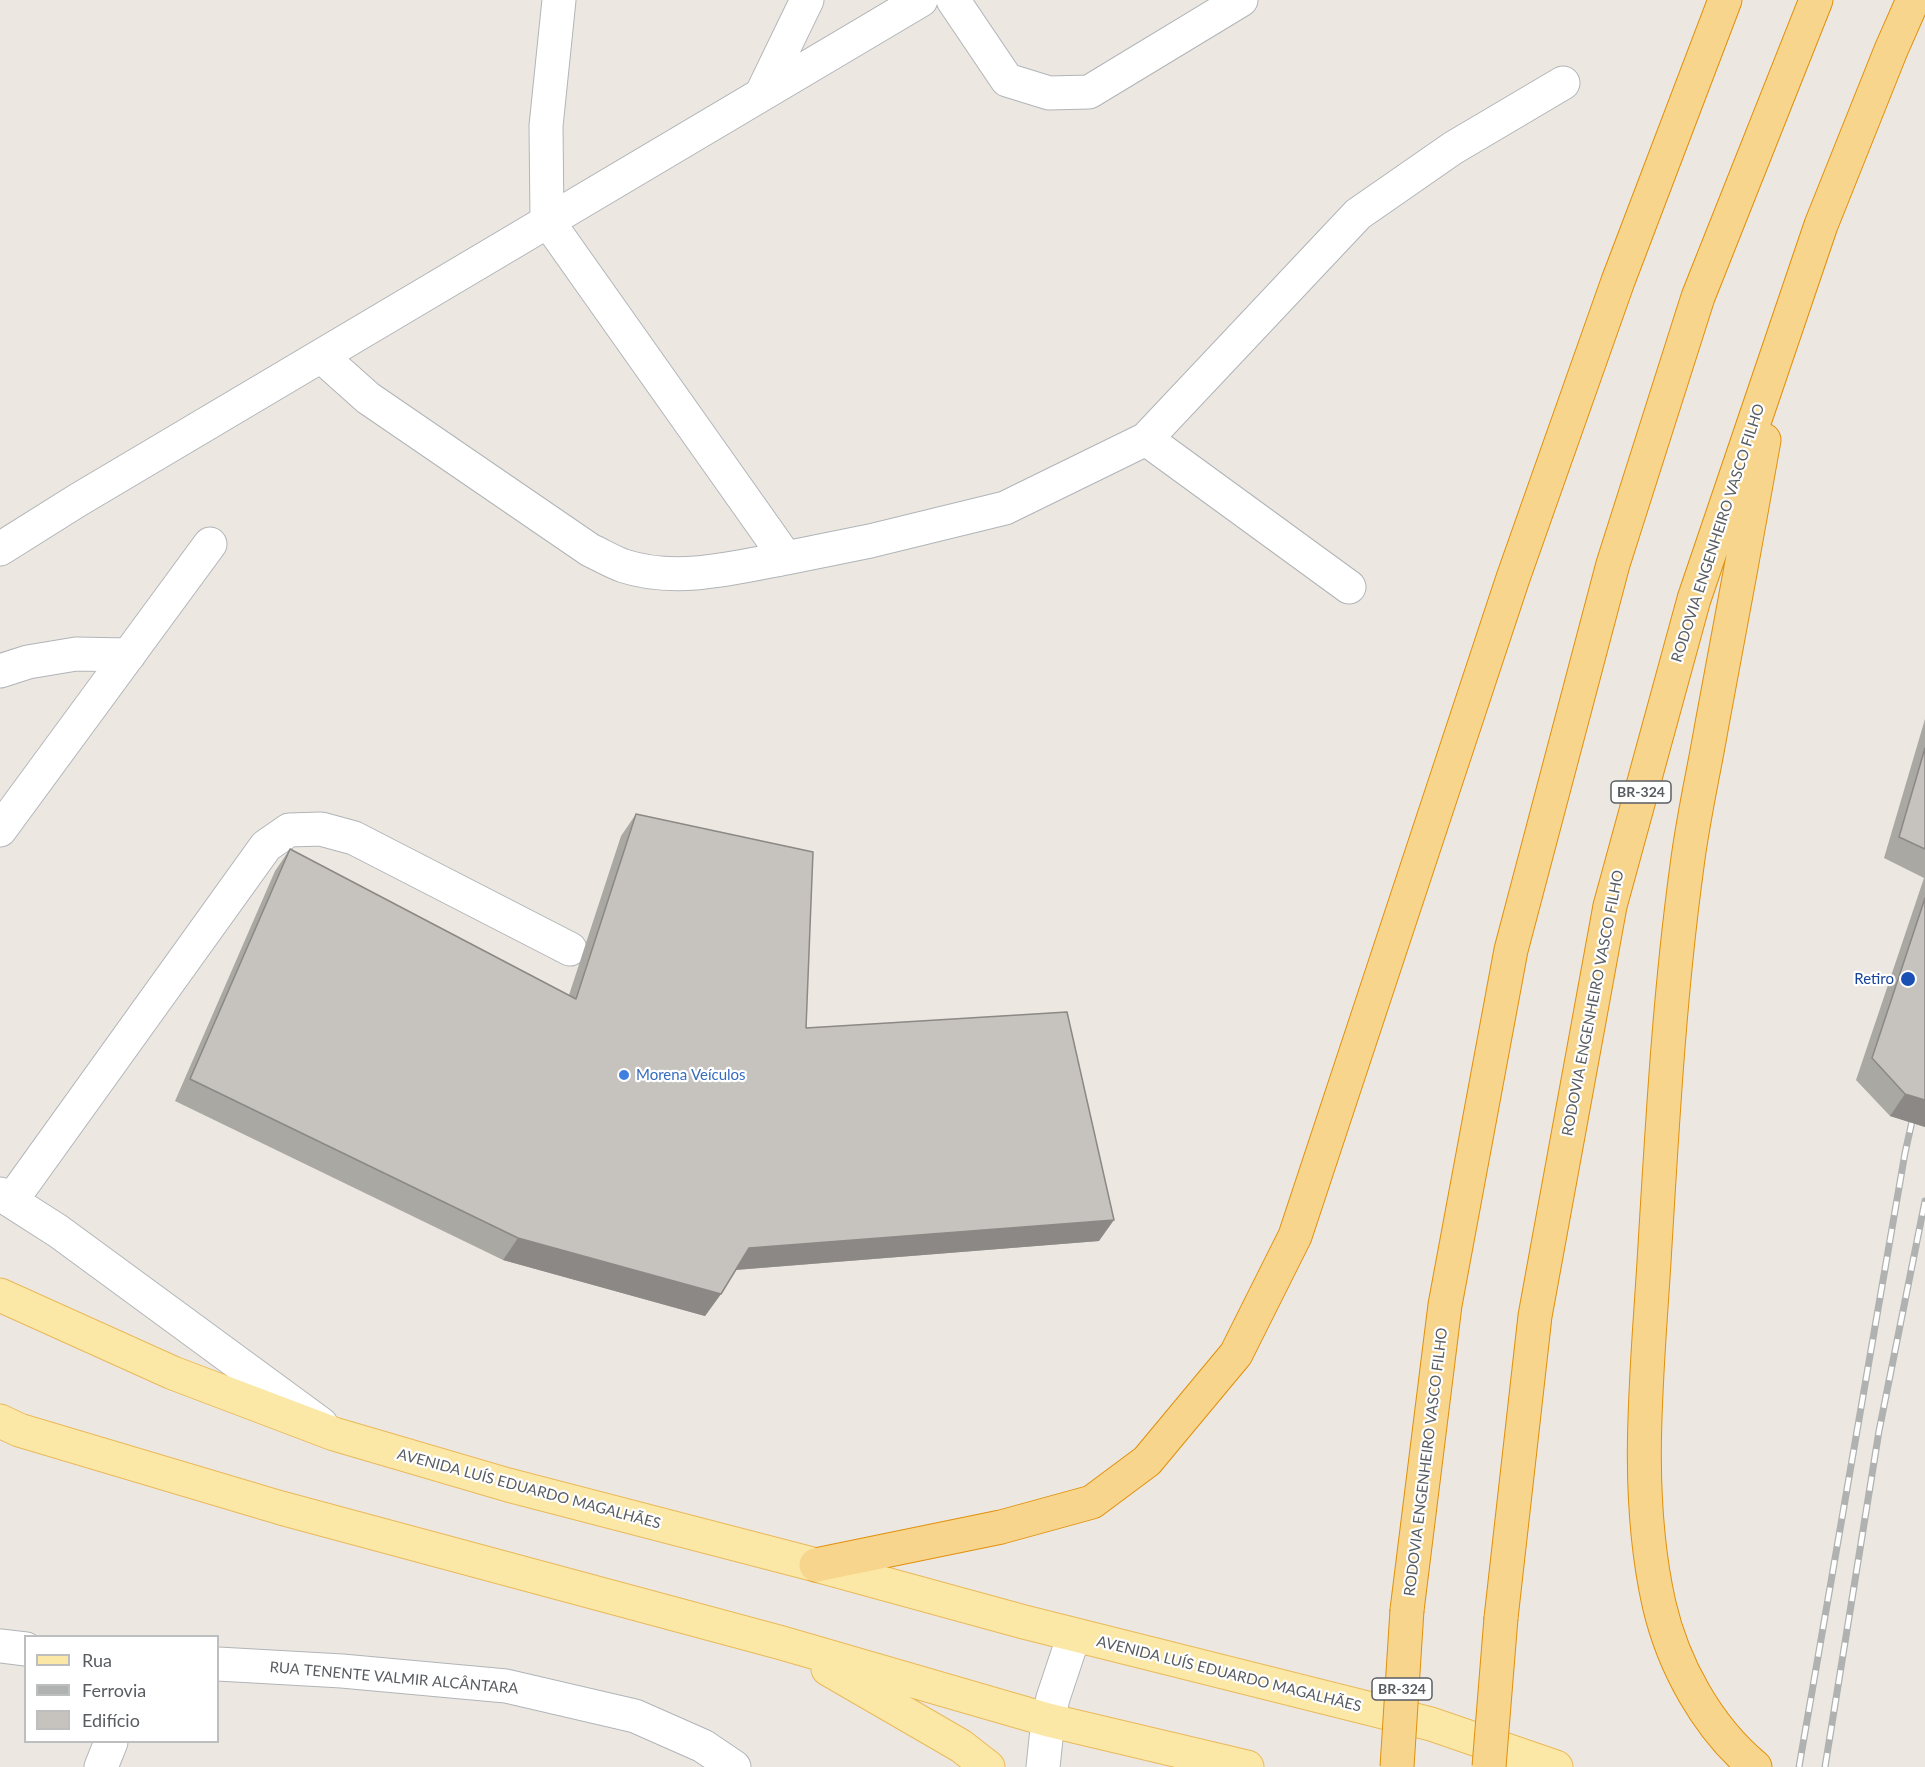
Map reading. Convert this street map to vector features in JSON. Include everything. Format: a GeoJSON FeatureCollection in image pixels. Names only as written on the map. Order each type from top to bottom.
{"type":"FeatureCollection","features":[{"type":"Feature","properties":{"kind":"highway"},"geometry":{"type":"LineString","coordinates":[[816,1565],[1001,1527],[1092,1502],[1147,1461],[1236,1354],[1295,1236],[1513,579],[1618,281],[1725,0]]}},
{"type":"Feature","properties":{"kind":"highway","name":"RODOVIA ENGENHEIRO VASCO FILHO"},"geometry":{"type":"LineString","coordinates":[[1397,1767],[1407,1610],[1445,1305],[1511,950],[1613,564],[1695,308],[1735,201],[1816,0]]}},
{"type":"Feature","properties":{"kind":"highway","name":"RODOVIA ENGENHEIRO VASCO FILHO"},"geometry":{"type":"LineString","coordinates":[[1490,1767],[1501,1618],[1535,1316],[1610,906],[1694,599],[1785,326],[1821,225],[1913,0]]}},
{"type":"Feature","properties":{"kind":"highway"},"geometry":{"type":"LineString","coordinates":[[1755,1767],[1734,1748],[1693,1692],[1673,1650],[1660,1607],[1649,1551],[1644,1498],[1646,1394],[1669,1022],[1687,863],[1785,326]]}},
{"type":"Feature","properties":{"kind":"main road","name":"AVENIDA LUÍS EDUARDO MAGALHÃES"},"geometry":{"type":"LineString","coordinates":[[0,1295],[173,1373],[334,1434],[508,1485],[1074,1635],[1431,1724],[1556,1767]]}},
{"type":"Feature","properties":{"kind":"main road"},"geometry":{"type":"LineString","coordinates":[[0,1421],[19,1430],[281,1508],[782,1643],[1048,1720],[1247,1767]]}},
{"type":"Feature","properties":{"kind":"main road"},"geometry":{"type":"LineString","coordinates":[[782,1643],[961,1746],[988,1767]]}},
{"type":"Feature","properties":{"kind":"street"},"geometry":{"type":"LineString","coordinates":[[559,0],[546,126],[547,220],[786,558]]}},
{"type":"Feature","properties":{"kind":"street"},"geometry":{"type":"LineString","coordinates":[[762,93],[807,0]]}},
{"type":"Feature","properties":{"kind":"street"},"geometry":{"type":"LineString","coordinates":[[0,549],[547,220],[921,0]]}},
{"type":"Feature","properties":{"kind":"street"},"geometry":{"type":"LineString","coordinates":[[953,0],[1007,80],[1049,93],[1089,92],[1241,0]]}},
{"type":"Feature","properties":{"kind":"street"},"geometry":{"type":"LineString","coordinates":[[321,356],[378,405],[590,550],[623,566],[660,574],[696,573],[870,541],[1005,508],[1146,439],[1358,214],[1453,148],[1563,84]]}},
{"type":"Feature","properties":{"kind":"street"},"geometry":{"type":"LineString","coordinates":[[1146,439],[1349,587]]}},
{"type":"Feature","properties":{"kind":"street"},"geometry":{"type":"LineString","coordinates":[[0,830],[210,544]]}},
{"type":"Feature","properties":{"kind":"street"},"geometry":{"type":"LineString","coordinates":[[0,671],[28,662],[76,654],[129,655]]}},
{"type":"Feature","properties":{"kind":"street"},"geometry":{"type":"LineString","coordinates":[[334,1434],[58,1231],[6,1198],[266,846],[289,830],[321,829],[354,838],[570,949]]}},
{"type":"Feature","properties":{"kind":"street"},"geometry":{"type":"LineString","coordinates":[[1043,1767],[1048,1720],[1059,1676],[1074,1635]]}},
{"type":"Feature","properties":{"kind":"street"},"geometry":{"type":"LineString","coordinates":[[0,1646],[24,1649]]}},
{"type":"Feature","properties":{"kind":"street","name":"RUA TENENTE VALMIR ALCÂNTARA"},"geometry":{"type":"LineString","coordinates":[[219,1664],[342,1671],[506,1686],[635,1716],[703,1746],[734,1767]]}},
{"type":"Feature","properties":{"kind":"street"},"geometry":{"type":"LineString","coordinates":[[101,1767],[111,1743]]}},
{"type":"Feature","properties":{"kind":"building"},"geometry":{"type":"Polygon","coordinates":[[[1925,748],[1925,849],[1899,837],[1925,748]]]}},
{"type":"Feature","properties":{"kind":"building","name":"Morena Veículos"},"geometry":{"type":"Polygon","coordinates":[[[636,814],[813,852],[806,1028],[1067,1012],[1114,1220],[749,1248],[721,1294],[518,1238],[190,1079],[290,849],[576,999],[636,814]]]}},
{"type":"Feature","properties":{"kind":"building"},"geometry":{"type":"Polygon","coordinates":[[[1925,898],[1925,1100],[1905,1094],[1872,1058],[1925,898]]]}},
{"type":"Feature","properties":{"kind":"railway"},"geometry":{"type":"LineString","coordinates":[[1799,1767],[1905,1153],[1915,1108]]}},
{"type":"Feature","properties":{"kind":"railway"},"geometry":{"type":"LineString","coordinates":[[1825,1767],[1879,1431],[1925,1201]]}},
{"type":"Feature","properties":{"kind":"place","name":"Retiro"},"geometry":{"type":"Point","coordinates":[1908,979]}},
{"type":"Feature","properties":{"kind":"place","name":"Morena Veículos"},"geometry":{"type":"Point","coordinates":[624,1075]}}]}
